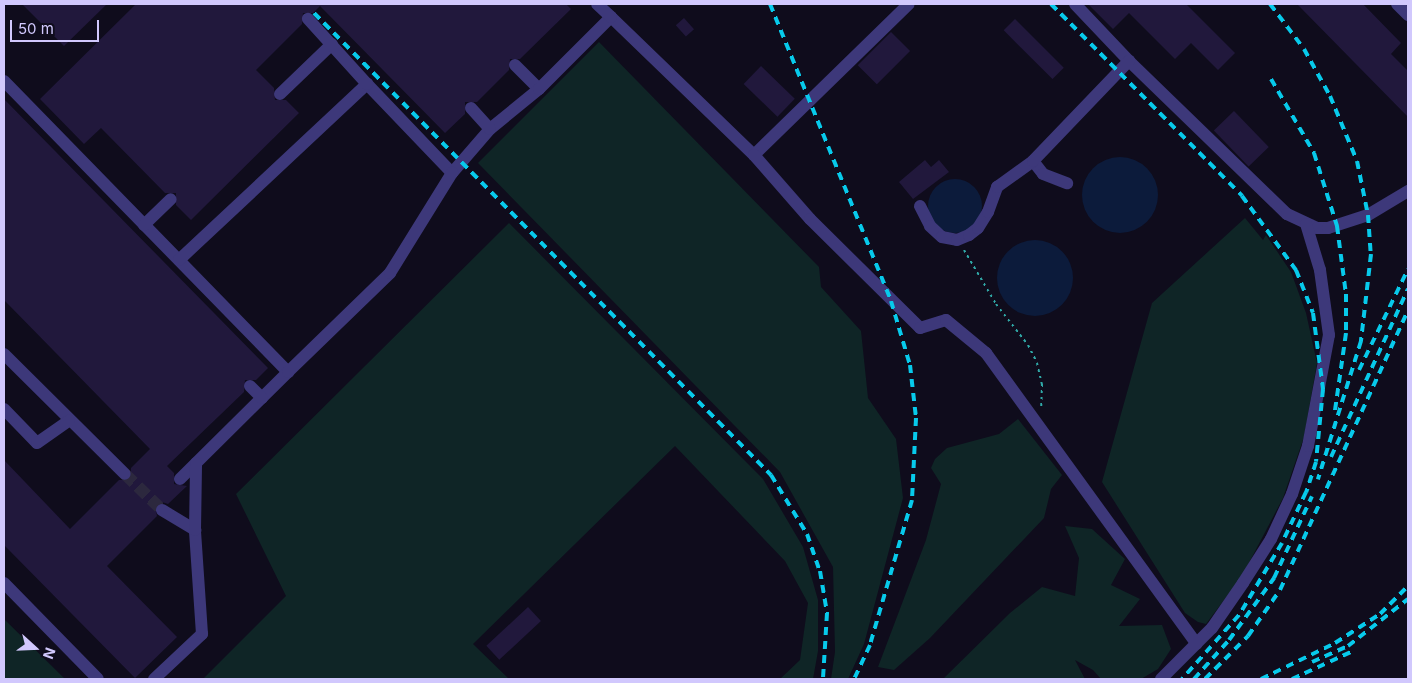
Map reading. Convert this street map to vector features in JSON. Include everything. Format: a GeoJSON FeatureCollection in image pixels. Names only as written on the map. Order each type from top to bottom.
{"type":"FeatureCollection","features":[{"type":"Feature","properties":{"kind":"lane"},"geometry":{"type":"LineString","coordinates":[[597,4],[754,155],[810,219],[920,328],[946,320],[986,353],[1197,644]]}},
{"type":"Feature","properties":{"kind":"lane"},"geometry":{"type":"LineString","coordinates":[[754,155],[909,4]]}},
{"type":"Feature","properties":{"kind":"lane"},"geometry":{"type":"LineString","coordinates":[[1075,4],[1129,61],[1271,201],[1306,224],[1317,228],[1337,226],[1368,215],[1408,191]]}},
{"type":"Feature","properties":{"kind":"lane"},"geometry":{"type":"LineString","coordinates":[[1397,4],[1408,15]]}},
{"type":"Feature","properties":{"kind":"lane"},"geometry":{"type":"LineString","coordinates":[[180,479],[390,273],[452,173],[490,129],[539,89],[611,17]]}},
{"type":"Feature","properties":{"kind":"lane"},"geometry":{"type":"LineString","coordinates":[[308,18],[367,84],[452,173]]}},
{"type":"Feature","properties":{"kind":"lane"},"geometry":{"type":"LineString","coordinates":[[280,94],[332,44]]}},
{"type":"Feature","properties":{"kind":"lane"},"geometry":{"type":"LineString","coordinates":[[920,206],[930,226],[942,237],[957,240],[978,228],[998,187],[1033,161],[1129,61]]}},
{"type":"Feature","properties":{"kind":"lane"},"geometry":{"type":"LineString","coordinates":[[514,65],[539,89]]}},
{"type":"Feature","properties":{"kind":"lane"},"geometry":{"type":"LineString","coordinates":[[4,81],[288,372]]}},
{"type":"Feature","properties":{"kind":"lane"},"geometry":{"type":"LineString","coordinates":[[179,260],[367,84]]}},
{"type":"Feature","properties":{"kind":"lane"},"geometry":{"type":"LineString","coordinates":[[471,108],[490,129]]}},
{"type":"Feature","properties":{"kind":"lane"},"geometry":{"type":"LineString","coordinates":[[1033,161],[1043,174],[1068,183]]}},
{"type":"Feature","properties":{"kind":"lane"},"geometry":{"type":"LineString","coordinates":[[144,225],[171,199]]}},
{"type":"Feature","properties":{"kind":"lane"},"geometry":{"type":"LineString","coordinates":[[1161,679],[1212,628],[1271,539],[1292,494],[1308,446],[1329,335],[1320,270],[1306,224]]}},
{"type":"Feature","properties":{"kind":"lane"},"geometry":{"type":"LineString","coordinates":[[4,354],[69,421],[126,474]]}},
{"type":"Feature","properties":{"kind":"lane"},"geometry":{"type":"LineString","coordinates":[[250,386],[262,398]]}},
{"type":"Feature","properties":{"kind":"lane"},"geometry":{"type":"LineString","coordinates":[[4,409],[37,443],[69,421]]}},
{"type":"Feature","properties":{"kind":"lane"},"geometry":{"type":"LineString","coordinates":[[154,679],[202,634],[194,530],[196,463]]}},
{"type":"Feature","properties":{"kind":"lane"},"geometry":{"type":"LineString","coordinates":[[162,510],[194,530]]}},
{"type":"Feature","properties":{"kind":"lane"},"geometry":{"type":"LineString","coordinates":[[4,583],[98,679]]}},
{"type":"Feature","properties":{"kind":"path"},"geometry":{"type":"LineString","coordinates":[[957,240],[996,304],[1020,333],[1038,363],[1042,384],[1041,417]]}},
{"type":"Feature","properties":{"kind":"green space"},"geometry":{"type":"Polygon","coordinates":[[[599,42],[819,267],[821,287],[861,331],[868,398],[896,439],[903,498],[864,644],[848,679],[831,679],[835,652],[833,567],[780,472],[478,163],[599,42]]]}},
{"type":"Feature","properties":{"kind":"green space"},"geometry":{"type":"Polygon","coordinates":[[[1245,218],[1263,240],[1266,235],[1291,272],[1306,313],[1317,363],[1304,437],[1283,498],[1242,576],[1206,624],[1198,622],[1185,613],[1102,482],[1152,303],[1245,218]]]}},
{"type":"Feature","properties":{"kind":"green space"},"geometry":{"type":"Polygon","coordinates":[[[509,223],[763,479],[803,547],[818,600],[818,651],[813,679],[780,679],[800,660],[808,603],[785,561],[675,446],[473,644],[509,679],[203,679],[286,596],[236,494],[509,223]]]}},
{"type":"Feature","properties":{"kind":"green space"},"geometry":{"type":"Polygon","coordinates":[[[1018,419],[1062,475],[1051,489],[1044,518],[930,638],[894,670],[878,667],[926,540],[941,484],[931,468],[935,459],[947,448],[999,434],[1018,419]]]}},
{"type":"Feature","properties":{"kind":"green space"},"geometry":{"type":"Polygon","coordinates":[[[1065,526],[1092,529],[1125,559],[1111,585],[1140,599],[1119,626],[1162,625],[1171,649],[1158,669],[1141,679],[1101,679],[1093,670],[1075,660],[1085,679],[943,679],[1010,613],[1042,587],[1075,596],[1079,558],[1065,526]]]}},
{"type":"Feature","properties":{"kind":"green space"},"geometry":{"type":"Polygon","coordinates":[[[4,619],[65,679],[4,679],[4,619]]]}},
{"type":"Feature","properties":{"kind":"water"},"geometry":{"type":"Polygon","coordinates":[[[1120,157],[1135,160],[1147,168],[1155,180],[1158,195],[1155,210],[1147,222],[1135,230],[1120,233],[1105,230],[1093,222],[1085,210],[1082,195],[1085,180],[1093,168],[1105,160],[1120,157]]]}},
{"type":"Feature","properties":{"kind":"water"},"geometry":{"type":"Polygon","coordinates":[[[955,179],[965,181],[974,187],[980,196],[982,206],[980,216],[974,225],[965,231],[955,233],[945,231],[936,225],[930,216],[928,206],[930,196],[936,187],[945,181],[955,179]]]}},
{"type":"Feature","properties":{"kind":"water"},"geometry":{"type":"Polygon","coordinates":[[[1035,240],[1050,243],[1062,251],[1070,263],[1073,278],[1070,293],[1062,305],[1050,313],[1035,316],[1020,313],[1008,305],[1000,293],[997,278],[1000,263],[1008,251],[1020,243],[1035,240]]]}},
{"type":"Feature","properties":{"kind":"building"},"geometry":{"type":"Polygon","coordinates":[[[22,4],[107,4],[64,46],[22,4]]]}},
{"type":"Feature","properties":{"kind":"building"},"geometry":{"type":"Polygon","coordinates":[[[136,4],[566,4],[571,9],[520,59],[510,59],[509,70],[477,102],[465,102],[465,114],[445,133],[320,6],[313,13],[303,13],[302,24],[256,70],[274,88],[275,100],[286,100],[299,113],[191,220],[176,205],[176,193],[165,193],[101,128],[84,144],[40,99],[136,4]]]}},
{"type":"Feature","properties":{"kind":"building"},"geometry":{"type":"Polygon","coordinates":[[[1088,4],[1186,4],[1235,53],[1218,70],[1191,43],[1175,59],[1129,13],[1113,29],[1088,4]]]}},
{"type":"Feature","properties":{"kind":"building"},"geometry":{"type":"Polygon","coordinates":[[[1297,4],[1363,4],[1401,43],[1391,54],[1408,71],[1408,117],[1297,4]]]}},
{"type":"Feature","properties":{"kind":"building"},"geometry":{"type":"Polygon","coordinates":[[[684,18],[694,29],[686,37],[676,25],[684,18]]]}},
{"type":"Feature","properties":{"kind":"building"},"geometry":{"type":"Polygon","coordinates":[[[1015,19],[1064,68],[1052,79],[1004,30],[1015,19]]]}},
{"type":"Feature","properties":{"kind":"building"},"geometry":{"type":"Polygon","coordinates":[[[891,32],[910,51],[877,84],[858,65],[891,32]]]}},
{"type":"Feature","properties":{"kind":"building"},"geometry":{"type":"Polygon","coordinates":[[[761,66],[795,99],[777,117],[744,84],[761,66]]]}},
{"type":"Feature","properties":{"kind":"building"},"geometry":{"type":"Polygon","coordinates":[[[4,99],[268,368],[256,380],[245,380],[244,392],[167,466],[174,473],[174,484],[187,486],[168,504],[162,502],[155,505],[157,516],[107,566],[177,637],[135,678],[4,545],[4,460],[70,529],[119,480],[130,480],[131,468],[150,449],[4,300],[4,99]]]}},
{"type":"Feature","properties":{"kind":"building"},"geometry":{"type":"Polygon","coordinates":[[[1234,111],[1269,147],[1249,166],[1214,130],[1234,111]]]}},
{"type":"Feature","properties":{"kind":"building"},"geometry":{"type":"Polygon","coordinates":[[[925,160],[931,167],[939,160],[949,172],[913,199],[899,182],[925,160]]]}},
{"type":"Feature","properties":{"kind":"building"},"geometry":{"type":"Polygon","coordinates":[[[528,607],[541,621],[499,660],[486,646],[528,607]]]}},
{"type":"Feature","properties":{"kind":"tunnel"},"geometry":{"type":"LineString","coordinates":[[125,474],[162,510]]}},
{"type":"Feature","properties":{"kind":"railway"},"geometry":{"type":"LineString","coordinates":[[770,4],[891,301],[910,365],[916,418],[912,500],[870,645],[854,679]]}},
{"type":"Feature","properties":{"kind":"railway"},"geometry":{"type":"LineString","coordinates":[[1051,4],[1242,196],[1296,270],[1313,313],[1323,389],[1316,462],[1306,492],[1282,543],[1239,615],[1182,679]]}},
{"type":"Feature","properties":{"kind":"railway"},"geometry":{"type":"LineString","coordinates":[[1270,4],[1304,49],[1330,96],[1357,161],[1368,215],[1371,254],[1361,341],[1318,479]]}},
{"type":"Feature","properties":{"kind":"railway"},"geometry":{"type":"LineString","coordinates":[[314,13],[771,475],[807,534],[820,571],[827,613],[823,679]]}},
{"type":"Feature","properties":{"kind":"railway"},"geometry":{"type":"LineString","coordinates":[[1271,79],[1314,153],[1337,226],[1346,294],[1346,333],[1335,410]]}},
{"type":"Feature","properties":{"kind":"railway"},"geometry":{"type":"LineString","coordinates":[[1359,370],[1408,269]]}},
{"type":"Feature","properties":{"kind":"railway"},"geometry":{"type":"LineString","coordinates":[[1331,457],[1408,289]]}},
{"type":"Feature","properties":{"kind":"railway"},"geometry":{"type":"LineString","coordinates":[[1205,679],[1248,636],[1280,590],[1408,310]]}},
{"type":"Feature","properties":{"kind":"railway"},"geometry":{"type":"LineString","coordinates":[[1194,679],[1229,640],[1274,578],[1312,496]]}},
{"type":"Feature","properties":{"kind":"railway"},"geometry":{"type":"LineString","coordinates":[[1261,679],[1335,643],[1380,614],[1408,586]]}},
{"type":"Feature","properties":{"kind":"railway"},"geometry":{"type":"LineString","coordinates":[[1312,662],[1348,646],[1408,599]]}},
{"type":"Feature","properties":{"kind":"railway"},"geometry":{"type":"LineString","coordinates":[[1292,679],[1351,652]]}}]}
